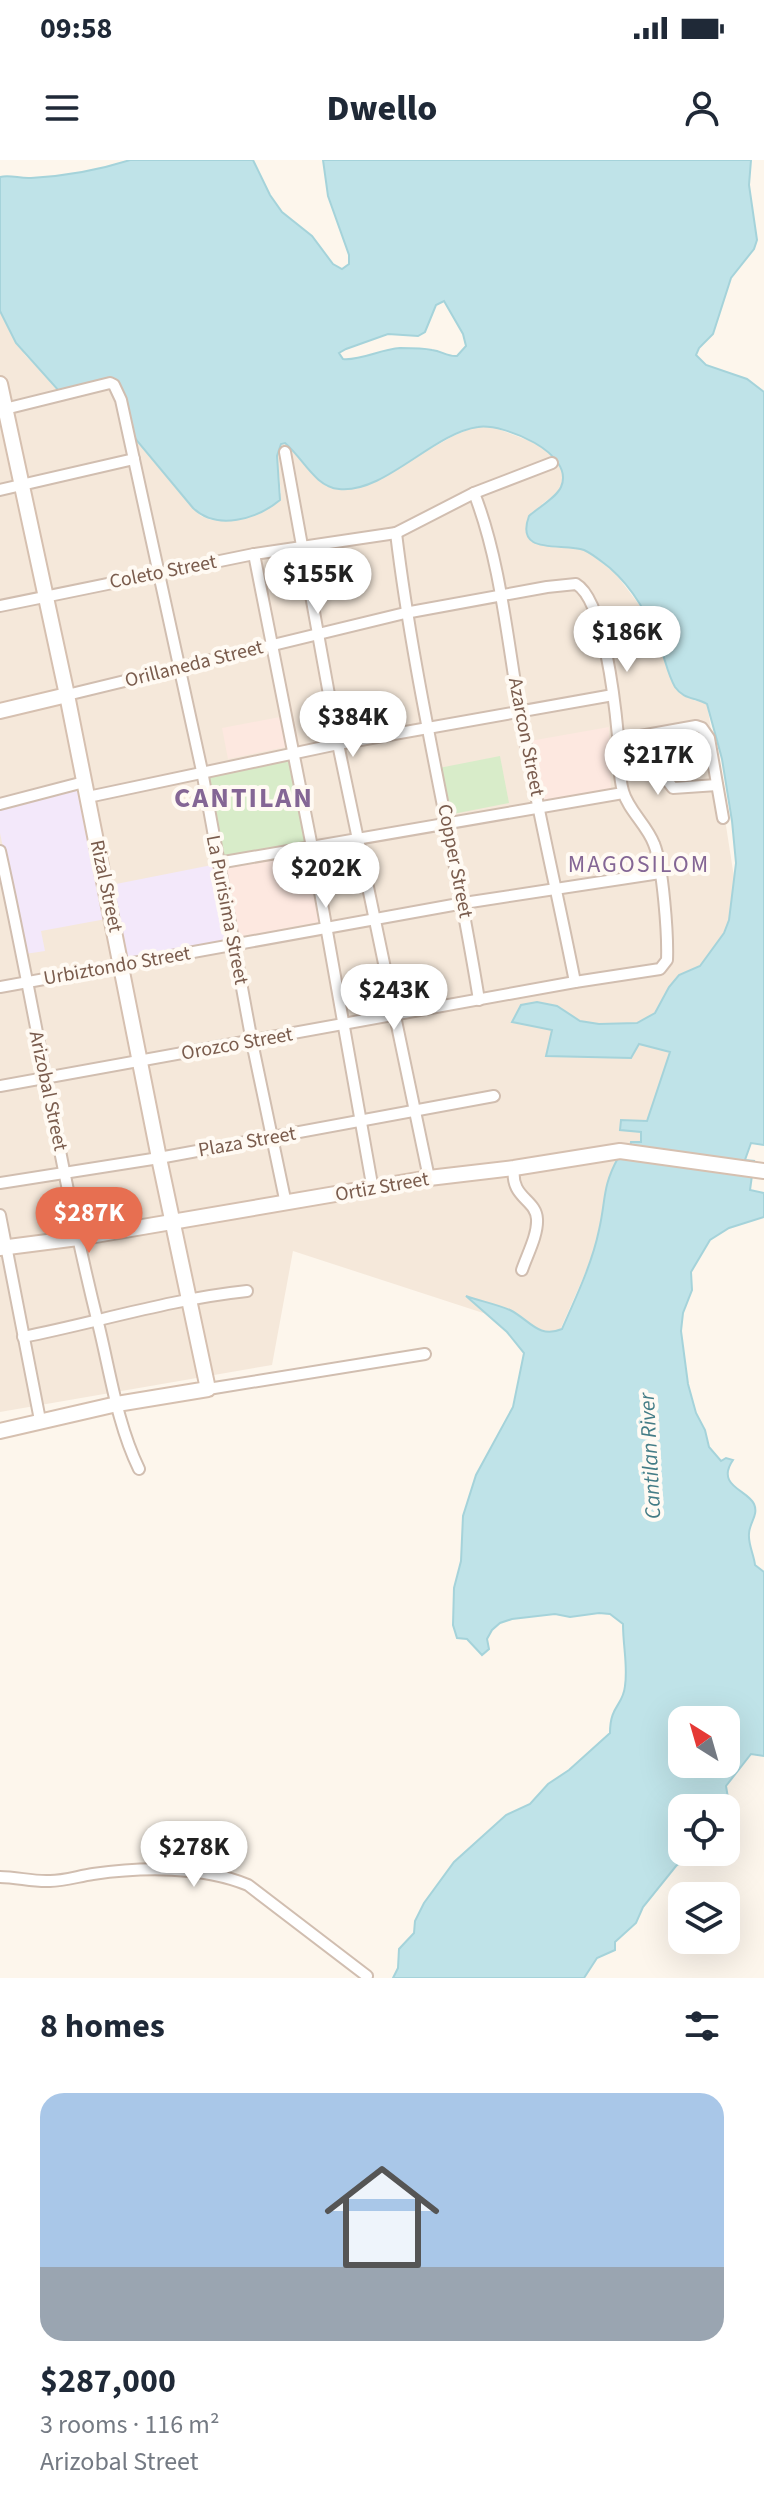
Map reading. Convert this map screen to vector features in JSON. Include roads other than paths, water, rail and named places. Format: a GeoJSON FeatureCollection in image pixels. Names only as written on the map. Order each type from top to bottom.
{"type":"FeatureCollection","features":[{"type":"Feature","properties":{"kind":"street","name":"Rizal Street"},"geometry":{"type":"LineString","coordinates":[[0,384],[67,695],[208,1389]]}},
{"type":"Feature","properties":{"kind":"street","name":"La Purisima Street"},"geometry":{"type":"LineString","coordinates":[[3,409],[113,384],[121,400],[202,771],[252,1042],[286,1204]]}},
{"type":"Feature","properties":{"kind":"street"},"geometry":{"type":"LineString","coordinates":[[285,452],[338,744],[429,1178]]}},
{"type":"Feature","properties":{"kind":"street"},"geometry":{"type":"LineString","coordinates":[[0,490],[134,459]]}},
{"type":"Feature","properties":{"kind":"street","name":"Coleto Street"},"geometry":{"type":"LineString","coordinates":[[0,606],[254,554],[396,533],[474,493],[552,463]]}},
{"type":"Feature","properties":{"kind":"street","name":"Azarcon Street"},"geometry":{"type":"LineString","coordinates":[[474,493],[484,523],[500,597],[575,982]]}},
{"type":"Feature","properties":{"kind":"street","name":"Copper Street"},"geometry":{"type":"LineString","coordinates":[[396,533],[405,613],[464,903],[479,1000]]}},
{"type":"Feature","properties":{"kind":"street"},"geometry":{"type":"LineString","coordinates":[[254,554],[312,847],[373,1190]]}},
{"type":"Feature","properties":{"kind":"street","name":"Orillaneda Street"},"geometry":{"type":"LineString","coordinates":[[0,711],[405,613],[576,584],[588,598],[600,629],[613,695]]}},
{"type":"Feature","properties":{"kind":"street"},"geometry":{"type":"LineString","coordinates":[[0,804],[202,771],[613,695],[623,793],[652,839],[660,873]]}},
{"type":"Feature","properties":{"kind":"street"},"geometry":{"type":"LineString","coordinates":[[618,740],[696,726],[702,728],[709,738],[723,818]]}},
{"type":"Feature","properties":{"kind":"street"},"geometry":{"type":"LineString","coordinates":[[659,733],[667,780],[673,788],[717,785]]}},
{"type":"Feature","properties":{"kind":"street"},"geometry":{"type":"LineString","coordinates":[[218,863],[623,793]]}},
{"type":"Feature","properties":{"kind":"street","name":"Arizobal Street"},"geometry":{"type":"LineString","coordinates":[[0,851],[5,899],[26,982],[78,1238],[117,1404],[128,1444],[139,1469]]}},
{"type":"Feature","properties":{"kind":"street","name":"Urbiztondo Street"},"geometry":{"type":"LineString","coordinates":[[0,987],[325,927],[660,873]]}},
{"type":"Feature","properties":{"kind":"street","name":"Orozco Street"},"geometry":{"type":"LineString","coordinates":[[0,1086],[660,969],[667,952],[660,873]]}},
{"type":"Feature","properties":{"kind":"street","name":"Plaza Street"},"geometry":{"type":"LineString","coordinates":[[0,1183],[159,1158],[494,1096]]}},
{"type":"Feature","properties":{"kind":"street","name":"Ortiz Street"},"geometry":{"type":"LineString","coordinates":[[3,1248],[373,1190],[429,1178],[628,1150],[760,1171]]}},
{"type":"Feature","properties":{"kind":"street"},"geometry":{"type":"LineString","coordinates":[[514,1168],[514,1184],[522,1198],[535,1210],[537,1219],[522,1270]]}},
{"type":"Feature","properties":{"kind":"street"},"geometry":{"type":"LineString","coordinates":[[0,1215],[3,1248],[40,1420]]}},
{"type":"Feature","properties":{"kind":"street"},"geometry":{"type":"LineString","coordinates":[[23,1337],[190,1298],[247,1291]]}},
{"type":"Feature","properties":{"kind":"street"},"geometry":{"type":"LineString","coordinates":[[0,1431],[117,1404],[425,1354]]}},
{"type":"Feature","properties":{"kind":"street"},"geometry":{"type":"LineString","coordinates":[[0,1877],[49,1882],[115,1871],[185,1871],[230,1878],[248,1885],[367,1976]]}},
{"type":"Feature","properties":{"kind":"water","name":"Cantilan River"},"geometry":{"type":"Polygon","coordinates":[[[130,160],[253,160],[282,212],[312,236],[333,264],[342,269],[349,264],[349,255],[328,196],[323,160],[751,160],[749,185],[757,240],[754,249],[731,278],[713,334],[696,355],[706,365],[747,379],[764,392],[764,1145],[751,1143],[745,1160],[754,1161],[750,1190],[764,1193],[764,1217],[729,1228],[710,1240],[691,1272],[692,1290],[683,1313],[681,1331],[688,1384],[709,1447],[721,1461],[726,1458],[733,1460],[728,1469],[730,1482],[751,1499],[755,1508],[749,1538],[755,1565],[764,1572],[764,1756],[751,1754],[740,1768],[740,1706],[668,1706],[668,1778],[732,1778],[726,1786],[727,1794],[668,1794],[668,1866],[676,1866],[643,1907],[636,1923],[615,1942],[615,1950],[597,1958],[584,1978],[393,1978],[398,1968],[399,1949],[414,1933],[415,1921],[424,1903],[454,1862],[506,1815],[530,1804],[548,1784],[569,1770],[610,1733],[612,1717],[625,1686],[623,1624],[610,1614],[570,1617],[555,1614],[512,1619],[492,1630],[487,1639],[489,1649],[482,1655],[467,1639],[457,1638],[453,1625],[454,1588],[461,1561],[463,1516],[476,1475],[513,1407],[524,1353],[507,1332],[466,1296],[510,1310],[540,1330],[562,1329],[592,1255],[613,1168],[618,1158],[629,1155],[631,1142],[641,1142],[641,1132],[620,1130],[621,1120],[647,1121],[670,1052],[639,1044],[631,1058],[546,1056],[552,1030],[512,1022],[521,1005],[537,1002],[557,1006],[580,1021],[637,1023],[655,1013],[679,975],[700,966],[724,933],[729,920],[736,863],[722,759],[707,704],[686,696],[675,687],[651,625],[626,585],[610,568],[584,550],[543,545],[528,537],[529,516],[559,491],[563,474],[548,452],[534,443],[504,430],[478,427],[444,440],[373,482],[356,488],[339,489],[323,483],[292,449],[285,443],[281,444],[277,456],[280,500],[249,517],[225,521],[203,515],[193,508],[138,442],[133,435],[117,382],[59,391],[16,343],[0,311],[0,177],[56,176],[130,160]],[[444,301],[436,305],[425,332],[418,336],[388,334],[339,353],[343,359],[350,359],[412,348],[457,356],[466,346],[463,334],[444,301]]]}},
{"type":"Feature","properties":{"kind":"district","name":"CANTILAN"},"geometry":{"type":"Point","coordinates":[244,798]}},
{"type":"Feature","properties":{"kind":"district","name":"MAGOSILOM"},"geometry":{"type":"Point","coordinates":[639,864]}}]}
